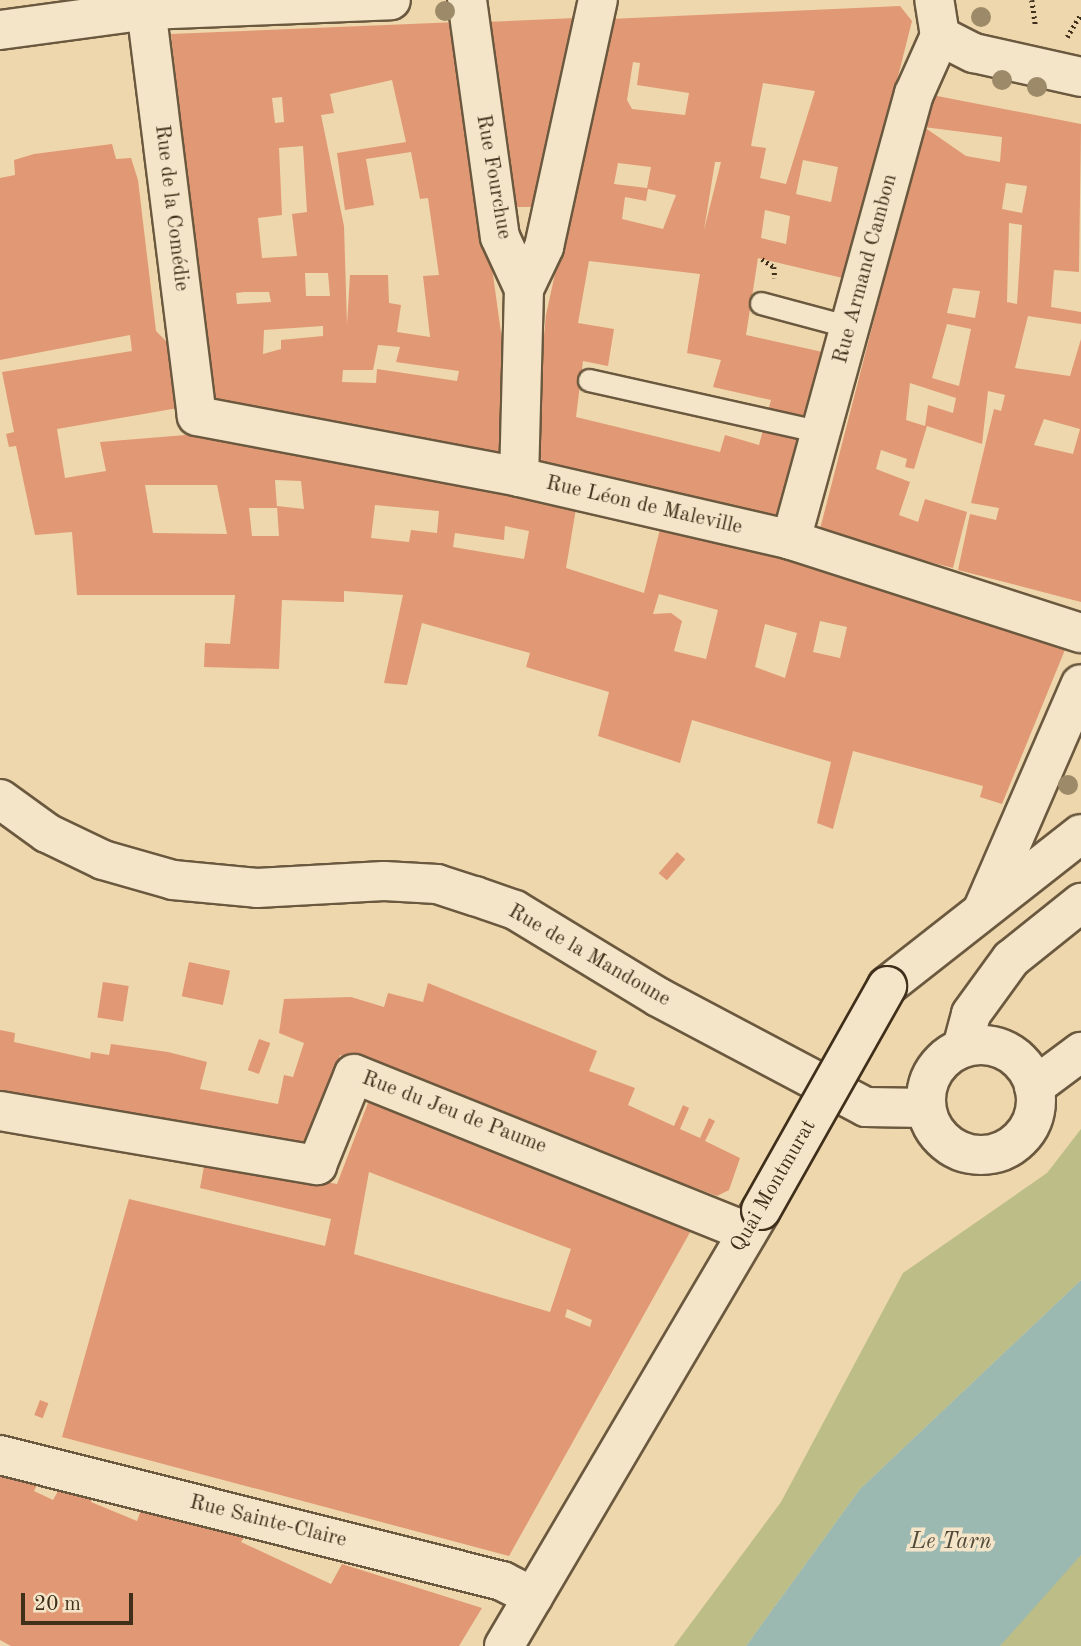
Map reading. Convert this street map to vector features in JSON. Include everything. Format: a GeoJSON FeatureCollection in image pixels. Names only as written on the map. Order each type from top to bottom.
{"type":"FeatureCollection","features":[{"type":"Feature","properties":{"kind":"street"},"geometry":{"type":"LineString","coordinates":[[0,30],[146,5],[391,0]]}},
{"type":"Feature","properties":{"kind":"street","name":"Rue Fourchue"},"geometry":{"type":"LineString","coordinates":[[467,0],[500,237],[524,289],[519,477]]}},
{"type":"Feature","properties":{"kind":"street"},"geometry":{"type":"LineString","coordinates":[[524,289],[544,247],[598,0]]}},
{"type":"Feature","properties":{"kind":"street","name":"Rue de la Comédie"},"geometry":{"type":"LineString","coordinates":[[146,5],[197,416]]}},
{"type":"Feature","properties":{"kind":"street"},"geometry":{"type":"LineString","coordinates":[[937,18],[974,53],[1081,77]]}},
{"type":"Feature","properties":{"kind":"street","name":"Rue Armand Cambon"},"geometry":{"type":"LineString","coordinates":[[791,540],[937,18]]}},
{"type":"Feature","properties":{"kind":"street","name":"Rue Léon de Maleville"},"geometry":{"type":"LineString","coordinates":[[197,416],[519,477],[791,540],[1081,633]]}},
{"type":"Feature","properties":{"kind":"street"},"geometry":{"type":"LineString","coordinates":[[983,909],[1081,684]]}},
{"type":"Feature","properties":{"kind":"street","name":"Rue de la Mandoune"},"geometry":{"type":"LineString","coordinates":[[0,799],[47,834],[103,860],[173,880],[257,888],[384,881],[437,884],[475,896],[515,910],[659,997],[866,1107],[926,1108]]}},
{"type":"Feature","properties":{"kind":"street","name":"Quai Montmurat"},"geometry":{"type":"LineString","coordinates":[[504,1646],[754,1221],[887,986],[1081,834]]}},
{"type":"Feature","properties":{"kind":"street"},"geometry":{"type":"LineString","coordinates":[[962,1048],[989,1046],[1014,1056],[1034,1087],[1031,1123],[1008,1148],[992,1154],[959,1150],[943,1140],[926,1108],[932,1074],[962,1048],[971,1014],[1012,959],[1081,903]]}},
{"type":"Feature","properties":{"kind":"street"},"geometry":{"type":"LineString","coordinates":[[1034,1087],[1081,1052]]}},
{"type":"Feature","properties":{"kind":"street","name":"Rue du Jeu de Paume"},"geometry":{"type":"LineString","coordinates":[[0,1111],[317,1165],[354,1074],[754,1221]]}},
{"type":"Feature","properties":{"kind":"street","name":"Rue Sainte-Claire"},"geometry":{"type":"LineString","coordinates":[[0,1455],[502,1581],[533,1597]]}},
{"type":"Feature","properties":{"kind":"lane"},"geometry":{"type":"LineString","coordinates":[[761,303],[850,327]]}},
{"type":"Feature","properties":{"kind":"lane"},"geometry":{"type":"LineString","coordinates":[[589,380],[821,432]]}},
{"type":"Feature","properties":{"kind":"path"},"geometry":{"type":"LineString","coordinates":[[762,259],[774,273]]}},
{"type":"Feature","properties":{"kind":"green space"},"geometry":{"type":"Polygon","coordinates":[[[1081,1129],[1081,1280],[860,1489],[746,1646],[674,1646],[781,1502],[903,1273],[1047,1173],[1081,1129]]]}},
{"type":"Feature","properties":{"kind":"green space"},"geometry":{"type":"Polygon","coordinates":[[[1081,1555],[1081,1646],[1000,1646],[1048,1585],[1081,1555]]]}},
{"type":"Feature","properties":{"kind":"water","name":"Le Tarn"},"geometry":{"type":"Polygon","coordinates":[[[1081,1280],[1081,1555],[1000,1646],[746,1646],[860,1489],[1081,1280]]]}},
{"type":"Feature","properties":{"kind":"building"},"geometry":{"type":"Polygon","coordinates":[[[900,6],[912,21],[847,279],[758,258],[746,335],[827,353],[784,525],[543,464],[534,437],[546,315],[610,19],[900,6]],[[633,62],[627,100],[632,109],[685,115],[689,93],[637,85],[640,63],[633,62]],[[763,83],[751,146],[766,148],[760,178],[786,184],[815,91],[763,83]],[[803,160],[796,194],[831,202],[838,167],[803,160]],[[715,162],[704,230],[721,162],[715,162]],[[618,163],[614,184],[647,188],[651,167],[618,163]],[[648,189],[646,201],[625,197],[622,219],[663,229],[676,195],[648,189]],[[765,210],[761,238],[786,244],[790,216],[765,210]],[[589,261],[578,323],[614,329],[608,366],[583,361],[576,417],[720,452],[725,435],[759,445],[771,400],[713,387],[721,360],[687,353],[700,274],[589,261]]]}},
{"type":"Feature","properties":{"kind":"building"},"geometry":{"type":"Polygon","coordinates":[[[575,18],[535,207],[505,207],[486,22],[575,18]]]}},
{"type":"Feature","properties":{"kind":"building"},"geometry":{"type":"Polygon","coordinates":[[[458,22],[503,347],[504,456],[217,401],[210,395],[171,34],[458,22]],[[392,80],[330,94],[334,113],[321,115],[344,226],[347,325],[350,275],[388,275],[389,303],[401,305],[397,332],[430,337],[423,276],[439,275],[428,198],[420,199],[411,152],[366,159],[374,205],[345,210],[337,153],[406,142],[392,80]],[[282,97],[272,98],[275,123],[284,122],[282,97]],[[303,146],[279,148],[282,215],[258,218],[262,258],[297,256],[292,214],[307,212],[303,146]],[[305,273],[306,296],[330,296],[328,273],[305,273]],[[269,292],[236,293],[237,304],[271,302],[269,292]],[[323,326],[264,330],[263,354],[281,349],[281,340],[323,336],[323,326]],[[378,345],[373,370],[343,370],[342,382],[376,383],[377,369],[457,381],[459,371],[396,362],[400,347],[378,345]]]}},
{"type":"Feature","properties":{"kind":"building"},"geometry":{"type":"Polygon","coordinates":[[[932,95],[1081,124],[1079,272],[1054,270],[1051,307],[1081,312],[1081,324],[1028,316],[1015,368],[1070,376],[1081,339],[1081,602],[958,570],[970,514],[996,520],[999,508],[971,503],[994,409],[1001,411],[1005,395],[988,391],[982,444],[927,426],[914,469],[905,467],[907,459],[881,450],[876,469],[910,482],[899,515],[918,522],[925,499],[967,512],[953,568],[819,533],[932,95]],[[924,127],[966,156],[1000,162],[1002,137],[924,127]],[[1006,183],[1002,209],[1022,213],[1027,186],[1006,183]],[[1009,223],[1007,302],[1017,304],[1022,225],[1009,223]],[[953,288],[947,313],[975,318],[980,291],[953,288]],[[947,324],[932,378],[959,386],[971,329],[947,324]],[[910,383],[906,420],[925,426],[928,405],[953,413],[956,398],[910,383]],[[1044,419],[1034,445],[1073,454],[1080,429],[1044,419]]]}},
{"type":"Feature","properties":{"kind":"building"},"geometry":{"type":"Polygon","coordinates":[[[112,144],[116,159],[131,158],[138,180],[156,331],[170,345],[178,408],[57,429],[65,478],[106,471],[100,442],[210,433],[577,503],[566,568],[644,593],[661,525],[1071,635],[1002,804],[980,797],[983,786],[853,751],[833,829],[817,823],[831,762],[692,720],[680,763],[598,736],[609,692],[526,667],[530,653],[422,623],[407,685],[384,683],[403,595],[344,591],[344,602],[282,600],[279,669],[204,667],[205,643],[230,644],[235,595],[77,595],[72,532],[35,535],[16,446],[9,447],[6,434],[14,432],[2,372],[132,351],[130,335],[0,360],[0,178],[15,175],[14,160],[34,154],[112,144]],[[275,480],[277,508],[249,508],[252,536],[279,536],[277,506],[304,509],[301,481],[275,480]],[[145,485],[153,533],[227,534],[217,485],[145,485]],[[375,505],[371,538],[409,542],[411,530],[437,533],[439,511],[375,505]],[[505,526],[504,540],[455,533],[453,547],[524,559],[529,531],[505,526]],[[659,594],[653,614],[671,613],[682,621],[674,651],[706,659],[718,610],[659,594]],[[820,621],[813,652],[840,658],[847,627],[820,621]],[[765,624],[755,667],[785,678],[797,633],[765,624]]]}},
{"type":"Feature","properties":{"kind":"building"},"geometry":{"type":"Polygon","coordinates":[[[677,852],[685,859],[667,880],[659,873],[677,852]]]}},
{"type":"Feature","properties":{"kind":"building"},"geometry":{"type":"Polygon","coordinates":[[[189,962],[230,971],[223,1005],[182,996],[189,962]]]}},
{"type":"Feature","properties":{"kind":"building"},"geometry":{"type":"Polygon","coordinates":[[[103,982],[129,986],[123,1022],[97,1018],[103,982]]]}},
{"type":"Feature","properties":{"kind":"building"},"geometry":{"type":"Polygon","coordinates":[[[428,983],[597,1051],[589,1071],[635,1088],[628,1105],[674,1126],[683,1105],[689,1108],[680,1129],[700,1138],[709,1118],[715,1121],[705,1141],[740,1158],[729,1190],[717,1196],[340,1055],[309,1152],[0,1096],[0,1030],[15,1033],[14,1042],[90,1059],[91,1052],[109,1055],[111,1044],[168,1052],[207,1062],[200,1089],[278,1104],[284,1075],[293,1077],[304,1043],[279,1033],[284,999],[351,997],[384,1007],[388,993],[423,1002],[428,983]]]}},
{"type":"Feature","properties":{"kind":"building"},"geometry":{"type":"Polygon","coordinates":[[[259,1039],[270,1043],[259,1074],[248,1070],[259,1039]]]}},
{"type":"Feature","properties":{"kind":"building"},"geometry":{"type":"Polygon","coordinates":[[[371,1095],[698,1218],[509,1556],[62,1437],[129,1199],[325,1246],[331,1219],[200,1188],[205,1161],[337,1184],[371,1095]],[[369,1172],[354,1254],[550,1312],[571,1249],[369,1172]],[[567,1309],[565,1317],[590,1327],[592,1320],[567,1309]]]}},
{"type":"Feature","properties":{"kind":"building"},"geometry":{"type":"Polygon","coordinates":[[[40,1400],[48,1403],[43,1418],[34,1415],[40,1400]]]}},
{"type":"Feature","properties":{"kind":"building"},"geometry":{"type":"Polygon","coordinates":[[[0,1472],[39,1481],[34,1491],[53,1500],[61,1486],[94,1494],[91,1502],[137,1521],[142,1507],[245,1536],[241,1542],[331,1584],[342,1564],[482,1608],[459,1646],[11,1646],[0,1640],[0,1472]]]}}]}
